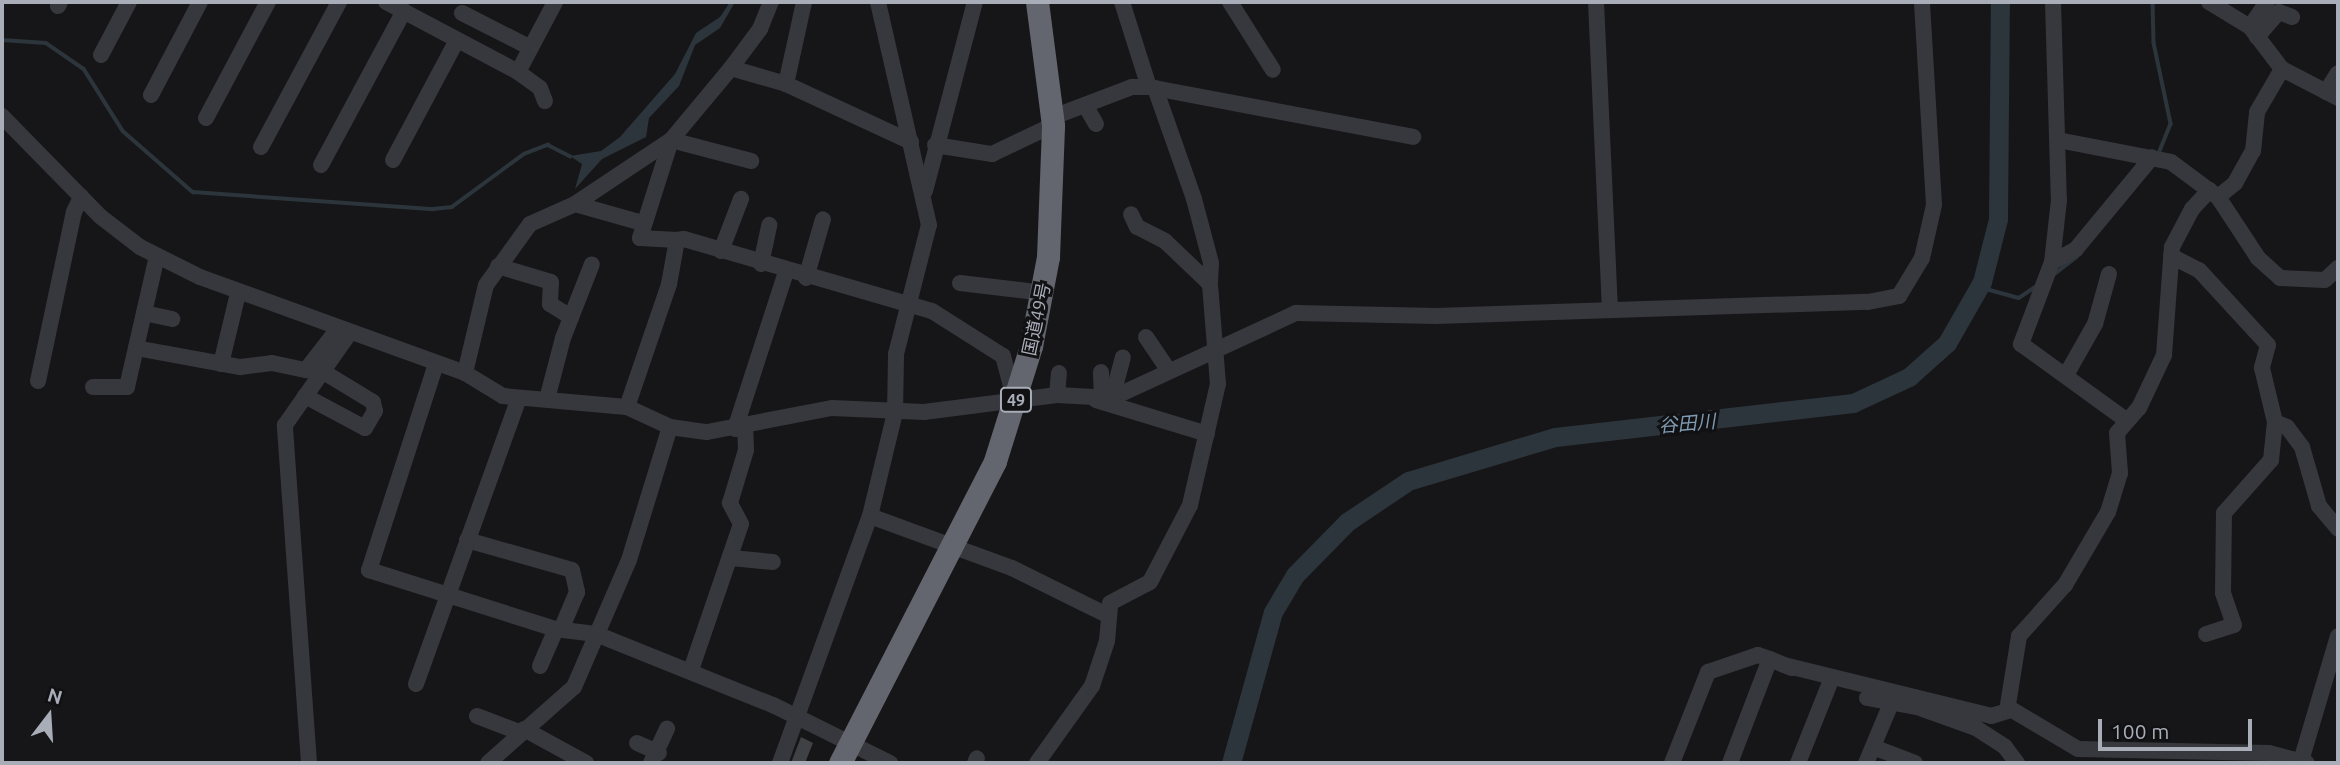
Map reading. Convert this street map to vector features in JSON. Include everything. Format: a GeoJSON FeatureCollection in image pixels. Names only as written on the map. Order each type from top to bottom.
{"type":"FeatureCollection","features":[{"type":"Feature","properties":{"kind":"highway","name":"国道49号"},"geometry":{"type":"LineString","coordinates":[[840,763],[995,461],[1016,400],[1044,293],[1053,121],[1037,2]]}},
{"type":"Feature","properties":{"kind":"street"},"geometry":{"type":"LineString","coordinates":[[101,55],[130,2]]}},
{"type":"Feature","properties":{"kind":"street"},"geometry":{"type":"LineString","coordinates":[[150,94],[200,2]]}},
{"type":"Feature","properties":{"kind":"street"},"geometry":{"type":"LineString","coordinates":[[206,118],[268,2]]}},
{"type":"Feature","properties":{"kind":"street"},"geometry":{"type":"LineString","coordinates":[[261,147],[339,2]]}},
{"type":"Feature","properties":{"kind":"street"},"geometry":{"type":"LineString","coordinates":[[386,2],[518,72],[540,88],[545,100]]}},
{"type":"Feature","properties":{"kind":"street"},"geometry":{"type":"LineString","coordinates":[[518,72],[555,2]]}},
{"type":"Feature","properties":{"kind":"street"},"geometry":{"type":"LineString","coordinates":[[465,373],[486,285],[530,224],[575,204],[671,140],[760,29],[771,2]]}},
{"type":"Feature","properties":{"kind":"street"},"geometry":{"type":"LineString","coordinates":[[786,84],[804,2]]}},
{"type":"Feature","properties":{"kind":"street"},"geometry":{"type":"LineString","coordinates":[[780,763],[795,715],[870,516],[895,413],[896,355],[929,225],[925,193],[878,2]]}},
{"type":"Feature","properties":{"kind":"street"},"geometry":{"type":"LineString","coordinates":[[925,193],[935,145],[975,2]]}},
{"type":"Feature","properties":{"kind":"street"},"geometry":{"type":"LineString","coordinates":[[1037,763],[1091,686],[1107,640],[1105,614],[1115,597],[1150,582],[1191,505],[1218,384],[1210,284],[1211,263],[1194,199],[1122,2]]}},
{"type":"Feature","properties":{"kind":"street"},"geometry":{"type":"LineString","coordinates":[[1230,2],[1273,69]]}},
{"type":"Feature","properties":{"kind":"street"},"geometry":{"type":"LineString","coordinates":[[1596,2],[1610,309]]}},
{"type":"Feature","properties":{"kind":"street"},"geometry":{"type":"LineString","coordinates":[[1102,398],[1170,371],[1296,313],[1436,316],[1868,302],[1899,296],[1922,258],[1934,205],[1922,2]]}},
{"type":"Feature","properties":{"kind":"street"},"geometry":{"type":"LineString","coordinates":[[2053,2],[2058,140],[2052,261],[2021,344],[2126,420]]}},
{"type":"Feature","properties":{"kind":"street"},"geometry":{"type":"LineString","coordinates":[[2208,2],[2254,32],[2282,69],[2332,95],[2338,74]]}},
{"type":"Feature","properties":{"kind":"street"},"geometry":{"type":"LineString","coordinates":[[2254,32],[2267,2]]}},
{"type":"Feature","properties":{"kind":"street"},"geometry":{"type":"LineString","coordinates":[[321,165],[404,11]]}},
{"type":"Feature","properties":{"kind":"street"},"geometry":{"type":"LineString","coordinates":[[2254,32],[2279,12],[2292,17]]}},
{"type":"Feature","properties":{"kind":"street"},"geometry":{"type":"LineString","coordinates":[[462,13],[531,48]]}},
{"type":"Feature","properties":{"kind":"street"},"geometry":{"type":"LineString","coordinates":[[393,160],[457,40]]}},
{"type":"Feature","properties":{"kind":"street"},"geometry":{"type":"LineString","coordinates":[[731,68],[786,84],[911,142]]}},
{"type":"Feature","properties":{"kind":"street"},"geometry":{"type":"LineString","coordinates":[[2009,708],[2019,636],[2065,585],[2108,512],[2120,473],[2115,439],[2126,420],[2139,408],[2164,355],[2171,256],[2183,222],[2214,193],[2235,183],[2253,151],[2257,112],[2282,69]]}},
{"type":"Feature","properties":{"kind":"street"},"geometry":{"type":"LineString","coordinates":[[935,145],[992,154],[1085,105],[1132,87],[1152,88],[1413,137]]}},
{"type":"Feature","properties":{"kind":"street"},"geometry":{"type":"LineString","coordinates":[[1085,105],[1096,124]]}},
{"type":"Feature","properties":{"kind":"street"},"geometry":{"type":"LineString","coordinates":[[2,116],[81,197],[157,256],[238,293],[465,373],[518,400],[547,399],[627,407],[670,427],[740,428],[832,408],[895,413],[1057,395],[1102,398],[1207,434]]}},
{"type":"Feature","properties":{"kind":"street"},"geometry":{"type":"LineString","coordinates":[[671,140],[751,161]]}},
{"type":"Feature","properties":{"kind":"street"},"geometry":{"type":"LineString","coordinates":[[671,140],[642,223],[640,237],[677,240],[722,251],[806,278],[908,304],[949,320],[995,349],[1008,364],[1016,400]]}},
{"type":"Feature","properties":{"kind":"street"},"geometry":{"type":"LineString","coordinates":[[2058,140],[2171,162],[2214,193],[2274,275],[2321,281],[2338,268]]}},
{"type":"Feature","properties":{"kind":"street"},"geometry":{"type":"LineString","coordinates":[[2052,261],[2076,249],[2152,157]]}},
{"type":"Feature","properties":{"kind":"street"},"geometry":{"type":"LineString","coordinates":[[38,381],[74,212],[81,197]]}},
{"type":"Feature","properties":{"kind":"street"},"geometry":{"type":"LineString","coordinates":[[722,251],[741,199]]}},
{"type":"Feature","properties":{"kind":"street"},"geometry":{"type":"LineString","coordinates":[[575,204],[642,223]]}},
{"type":"Feature","properties":{"kind":"street"},"geometry":{"type":"LineString","coordinates":[[1131,214],[1137,227],[1165,242],[1210,284]]}},
{"type":"Feature","properties":{"kind":"street"},"geometry":{"type":"LineString","coordinates":[[806,278],[823,219]]}},
{"type":"Feature","properties":{"kind":"street"},"geometry":{"type":"LineString","coordinates":[[761,264],[769,225]]}},
{"type":"Feature","properties":{"kind":"street"},"geometry":{"type":"LineString","coordinates":[[627,407],[669,284],[677,240]]}},
{"type":"Feature","properties":{"kind":"street"},"geometry":{"type":"LineString","coordinates":[[93,387],[127,387],[157,256]]}},
{"type":"Feature","properties":{"kind":"street"},"geometry":{"type":"LineString","coordinates":[[2171,256],[2199,270],[2268,345],[2262,368],[2275,422],[2271,460],[2224,513],[2223,593],[2234,625],[2206,634]]}},
{"type":"Feature","properties":{"kind":"street"},"geometry":{"type":"LineString","coordinates":[[547,399],[571,317],[592,264]]}},
{"type":"Feature","properties":{"kind":"street"},"geometry":{"type":"LineString","coordinates":[[498,266],[551,282],[550,304],[571,317]]}},
{"type":"Feature","properties":{"kind":"street"},"geometry":{"type":"LineString","coordinates":[[691,670],[731,558],[741,520],[730,503],[746,450],[740,428],[786,272]]}},
{"type":"Feature","properties":{"kind":"street"},"geometry":{"type":"LineString","coordinates":[[2066,375],[2095,324],[2109,274]]}},
{"type":"Feature","properties":{"kind":"street"},"geometry":{"type":"LineString","coordinates":[[960,283],[1044,293]]}},
{"type":"Feature","properties":{"kind":"street"},"geometry":{"type":"LineString","coordinates":[[221,364],[238,293]]}},
{"type":"Feature","properties":{"kind":"street"},"geometry":{"type":"LineString","coordinates":[[144,313],[172,319]]}},
{"type":"Feature","properties":{"kind":"street"},"geometry":{"type":"LineString","coordinates":[[136,348],[221,364],[272,363],[306,370],[343,332]]}},
{"type":"Feature","properties":{"kind":"street"},"geometry":{"type":"LineString","coordinates":[[309,763],[285,425],[323,371],[343,332]]}},
{"type":"Feature","properties":{"kind":"street"},"geometry":{"type":"LineString","coordinates":[[1146,337],[1170,371]]}},
{"type":"Feature","properties":{"kind":"street"},"geometry":{"type":"LineString","coordinates":[[1102,398],[1123,357]]}},
{"type":"Feature","properties":{"kind":"street"},"geometry":{"type":"LineString","coordinates":[[436,364],[369,570],[559,629],[596,634],[691,670],[795,715],[890,763]]}},
{"type":"Feature","properties":{"kind":"street"},"geometry":{"type":"LineString","coordinates":[[305,396],[365,428],[375,411],[373,402],[323,371]]}},
{"type":"Feature","properties":{"kind":"street"},"geometry":{"type":"LineString","coordinates":[[1101,372],[1102,398]]}},
{"type":"Feature","properties":{"kind":"street"},"geometry":{"type":"LineString","coordinates":[[1057,395],[1059,373]]}},
{"type":"Feature","properties":{"kind":"street"},"geometry":{"type":"LineString","coordinates":[[416,684],[518,400]]}},
{"type":"Feature","properties":{"kind":"street"},"geometry":{"type":"LineString","coordinates":[[2275,422],[2287,427],[2302,447],[2319,506],[2338,529]]}},
{"type":"Feature","properties":{"kind":"street"},"geometry":{"type":"LineString","coordinates":[[488,763],[522,731],[568,696],[629,561],[670,427]]}},
{"type":"Feature","properties":{"kind":"street"},"geometry":{"type":"LineString","coordinates":[[870,516],[1024,573],[1105,614]]}},
{"type":"Feature","properties":{"kind":"street"},"geometry":{"type":"LineString","coordinates":[[467,540],[572,570],[577,592],[540,666]]}},
{"type":"Feature","properties":{"kind":"street"},"geometry":{"type":"LineString","coordinates":[[731,558],[772,562]]}},
{"type":"Feature","properties":{"kind":"street"},"geometry":{"type":"LineString","coordinates":[[2009,708],[2078,749],[2269,753],[2304,762],[2338,636]]}},
{"type":"Feature","properties":{"kind":"street"},"geometry":{"type":"LineString","coordinates":[[1672,763],[1708,672],[1758,655],[1829,685],[1890,706],[1917,706],[1976,728],[2017,763]]}},
{"type":"Feature","properties":{"kind":"street"},"geometry":{"type":"LineString","coordinates":[[1777,662],[1991,716],[2009,708]]}},
{"type":"Feature","properties":{"kind":"street"},"geometry":{"type":"LineString","coordinates":[[1730,763],[1777,662]]}},
{"type":"Feature","properties":{"kind":"street"},"geometry":{"type":"LineString","coordinates":[[1798,763],[1829,685]]}},
{"type":"Feature","properties":{"kind":"street"},"geometry":{"type":"LineString","coordinates":[[1866,763],[1890,706]]}},
{"type":"Feature","properties":{"kind":"street"},"geometry":{"type":"LineString","coordinates":[[477,716],[522,731],[586,763]]}},
{"type":"Feature","properties":{"kind":"street"},"geometry":{"type":"LineString","coordinates":[[637,743],[655,758],[667,728]]}},
{"type":"Feature","properties":{"kind":"street"},"geometry":{"type":"LineString","coordinates":[[1873,747],[1915,763]]}},
{"type":"Feature","properties":{"kind":"shaded area"},"geometry":{"type":"Polygon","coordinates":[[[730,2],[735,2],[720,28],[695,45],[679,86],[649,118],[646,137],[602,159],[575,189],[582,164],[570,156],[601,151],[620,137],[675,74],[696,33],[720,17],[730,2]]]}},
{"type":"Feature","properties":{"kind":"building"},"geometry":{"type":"Polygon","coordinates":[[[801,737],[813,743],[805,763],[791,763],[801,737]]]}},
{"type":"Feature","properties":{"kind":"waterway","name":"谷田川"},"geometry":{"type":"LineString","coordinates":[[1231,763],[1273,612],[1295,575],[1347,522],[1408,481],[1555,437],[1853,403],[1909,377],[1947,343],[1982,282],[1998,219],[2000,2]]}},
{"type":"Feature","properties":{"kind":"waterway"},"geometry":{"type":"LineString","coordinates":[[2153,2],[2154,43],[2171,124],[2158,156]]}},
{"type":"Feature","properties":{"kind":"waterway"},"geometry":{"type":"LineString","coordinates":[[2,40],[46,43],[84,69],[123,131],[193,192],[433,209],[452,207],[524,154],[548,145],[570,156]]}},
{"type":"Feature","properties":{"kind":"waterway"},"geometry":{"type":"LineString","coordinates":[[2052,276],[2076,257]]}},
{"type":"Feature","properties":{"kind":"waterway"},"geometry":{"type":"LineString","coordinates":[[1979,287],[2019,298],[2037,286]]}}]}
